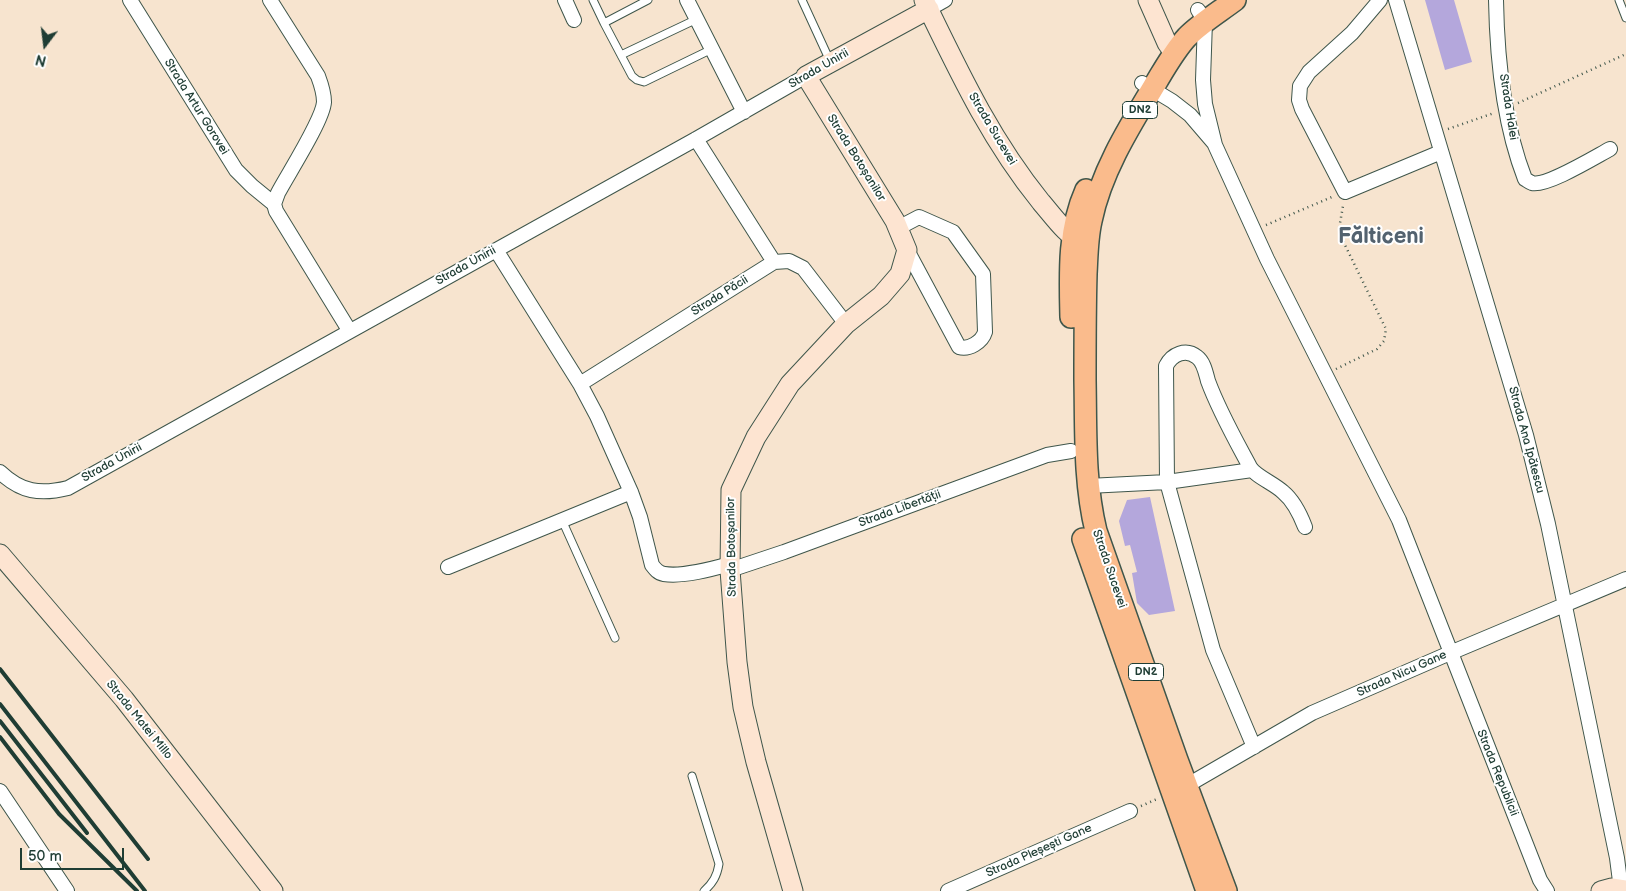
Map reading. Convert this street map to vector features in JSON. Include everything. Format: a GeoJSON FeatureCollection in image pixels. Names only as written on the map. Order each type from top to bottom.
{"type":"FeatureCollection","features":[{"type":"Feature","properties":{"kind":"main road","name":"DN2"},"geometry":{"type":"LineString","coordinates":[[1080,242],[1079,204],[1095,169],[1171,48],[1179,27],[1205,10],[1235,0]]}},
{"type":"Feature","properties":{"kind":"main road","name":"Strada Sucevei"},"geometry":{"type":"LineString","coordinates":[[1080,242],[1071,309],[1071,451],[1074,486],[1082,536],[1208,868],[1226,891]]}},
{"type":"Feature","properties":{"kind":"main road","name":"Strada Sucevei"},"geometry":{"type":"LineString","coordinates":[[1080,242],[1085,319],[1088,486],[1096,531],[1179,789]]}},
{"type":"Feature","properties":{"kind":"main road","name":"Strada Sucevei"},"geometry":{"type":"LineString","coordinates":[[1207,891],[1208,868]]}},
{"type":"Feature","properties":{"kind":"street","name":"Strada Artur Gorovei"},"geometry":{"type":"LineString","coordinates":[[130,0],[236,170],[274,204],[276,212],[349,330]]}},
{"type":"Feature","properties":{"kind":"street"},"geometry":{"type":"LineString","coordinates":[[270,0],[318,76],[324,103],[320,117],[278,192],[274,204]]}},
{"type":"Feature","properties":{"kind":"street"},"geometry":{"type":"LineString","coordinates":[[565,0],[574,20]]}},
{"type":"Feature","properties":{"kind":"street"},"geometry":{"type":"LineString","coordinates":[[687,0],[744,112]]}},
{"type":"Feature","properties":{"kind":"street"},"geometry":{"type":"LineString","coordinates":[[1148,0],[1171,48]]}},
{"type":"Feature","properties":{"kind":"street"},"geometry":{"type":"LineString","coordinates":[[1380,0],[1352,33],[1309,72],[1300,86],[1299,100],[1302,109],[1345,192],[1441,152]]}},
{"type":"Feature","properties":{"kind":"street","name":"Strada Ana Ipătescu"},"geometry":{"type":"LineString","coordinates":[[1396,0],[1526,434],[1548,524],[1624,889]]}},
{"type":"Feature","properties":{"kind":"street","name":"Strada Halei"},"geometry":{"type":"LineString","coordinates":[[1496,0],[1509,131],[1525,178],[1532,183],[1542,183],[1558,177],[1610,150]]}},
{"type":"Feature","properties":{"kind":"street","name":"Strada Unirii"},"geometry":{"type":"LineString","coordinates":[[0,472],[11,483],[29,490],[50,493],[68,488],[349,330],[696,139],[933,3]]}},
{"type":"Feature","properties":{"kind":"street","name":"Strada Sucevei"},"geometry":{"type":"LineString","coordinates":[[933,3],[983,119],[1029,187],[1080,242]]}},
{"type":"Feature","properties":{"kind":"street"},"geometry":{"type":"LineString","coordinates":[[1205,10],[1205,104],[1215,145]]}},
{"type":"Feature","properties":{"kind":"street","name":"Strada Botoșanilor"},"geometry":{"type":"LineString","coordinates":[[793,891],[756,762],[743,707],[737,662],[730,567],[731,490],[743,462],[770,413],[790,384],[846,324],[881,296],[900,274],[907,250],[898,228],[806,76]]}},
{"type":"Feature","properties":{"kind":"street"},"geometry":{"type":"LineString","coordinates":[[1147,86],[1190,116],[1215,145]]}},
{"type":"Feature","properties":{"kind":"street"},"geometry":{"type":"LineString","coordinates":[[696,139],[774,262],[789,261],[803,268],[846,324]]}},
{"type":"Feature","properties":{"kind":"street","name":"Strada Republicii"},"geometry":{"type":"LineString","coordinates":[[1215,145],[1253,230],[1399,520],[1540,880],[1547,891]]}},
{"type":"Feature","properties":{"kind":"street"},"geometry":{"type":"LineString","coordinates":[[898,228],[919,217],[953,232],[983,274],[985,332],[982,339],[968,348],[959,347],[907,250]]}},
{"type":"Feature","properties":{"kind":"street"},"geometry":{"type":"LineString","coordinates":[[496,250],[580,384],[597,416],[631,492],[640,517],[652,565],[663,574],[730,567]]}},
{"type":"Feature","properties":{"kind":"street","name":"Strada Păcii"},"geometry":{"type":"LineString","coordinates":[[580,384],[774,262]]}},
{"type":"Feature","properties":{"kind":"street"},"geometry":{"type":"LineString","coordinates":[[1254,747],[1212,650],[1167,482],[1166,366],[1172,358],[1181,353],[1192,354],[1201,361],[1215,401],[1252,470],[1285,493],[1297,508],[1305,527]]}},
{"type":"Feature","properties":{"kind":"street","name":"Strada Libertății"},"geometry":{"type":"LineString","coordinates":[[730,567],[784,552],[1047,455],[1071,451]]}},
{"type":"Feature","properties":{"kind":"street"},"geometry":{"type":"LineString","coordinates":[[1088,486],[1167,482],[1252,470]]}},
{"type":"Feature","properties":{"kind":"street"},"geometry":{"type":"LineString","coordinates":[[448,566],[631,492]]}},
{"type":"Feature","properties":{"kind":"street","name":"Strada Matei Millo"},"geometry":{"type":"LineString","coordinates":[[0,554],[124,699],[273,891]]}},
{"type":"Feature","properties":{"kind":"street","name":"Strada Nicu Gane"},"geometry":{"type":"LineString","coordinates":[[1179,789],[1312,713],[1626,579]]}},
{"type":"Feature","properties":{"kind":"street"},"geometry":{"type":"LineString","coordinates":[[0,792],[67,891]]}},
{"type":"Feature","properties":{"kind":"street","name":"Strada Pleșești Gane"},"geometry":{"type":"LineString","coordinates":[[948,891],[1130,810]]}},
{"type":"Feature","properties":{"kind":"street"},"geometry":{"type":"LineString","coordinates":[[1601,891],[1612,888],[1624,889]]}},
{"type":"Feature","properties":{"kind":"lane"},"geometry":{"type":"LineString","coordinates":[[593,0],[632,76],[637,80],[644,82],[712,50]]}},
{"type":"Feature","properties":{"kind":"lane"},"geometry":{"type":"LineString","coordinates":[[604,23],[648,0]]}},
{"type":"Feature","properties":{"kind":"lane"},"geometry":{"type":"LineString","coordinates":[[802,0],[830,62]]}},
{"type":"Feature","properties":{"kind":"lane"},"geometry":{"type":"LineString","coordinates":[[1619,0],[1626,18]]}},
{"type":"Feature","properties":{"kind":"lane"},"geometry":{"type":"LineString","coordinates":[[621,55],[697,19]]}},
{"type":"Feature","properties":{"kind":"lane"},"geometry":{"type":"LineString","coordinates":[[562,520],[615,638]]}},
{"type":"Feature","properties":{"kind":"lane"},"geometry":{"type":"LineString","coordinates":[[692,776],[718,864],[717,874],[712,885],[704,891]]}},
{"type":"Feature","properties":{"kind":"path"},"geometry":{"type":"LineString","coordinates":[[1436,133],[1506,109],[1626,54]]}},
{"type":"Feature","properties":{"kind":"path"},"geometry":{"type":"LineString","coordinates":[[1253,230],[1345,192]]}},
{"type":"Feature","properties":{"kind":"path"},"geometry":{"type":"LineString","coordinates":[[1326,374],[1377,349],[1384,341],[1386,329],[1344,242],[1340,223],[1345,192]]}},
{"type":"Feature","properties":{"kind":"path"},"geometry":{"type":"LineString","coordinates":[[1130,810],[1179,789]]}},
{"type":"Feature","properties":{"kind":"building"},"geometry":{"type":"Polygon","coordinates":[[[1425,0],[1454,0],[1472,62],[1445,70],[1425,0]]]}},
{"type":"Feature","properties":{"kind":"building"},"geometry":{"type":"Polygon","coordinates":[[[1150,497],[1175,611],[1149,615],[1137,603],[1132,573],[1137,572],[1130,545],[1125,546],[1119,521],[1127,500],[1150,497]]]}},
{"type":"Feature","properties":{"kind":"railway"},"geometry":{"type":"LineString","coordinates":[[0,669],[148,859]]}},
{"type":"Feature","properties":{"kind":"railway"},"geometry":{"type":"LineString","coordinates":[[0,704],[145,891]]}},
{"type":"Feature","properties":{"kind":"railway"},"geometry":{"type":"LineString","coordinates":[[0,721],[87,833]]}},
{"type":"Feature","properties":{"kind":"railway"},"geometry":{"type":"LineString","coordinates":[[0,737],[59,814],[137,891]]}},
{"type":"Feature","properties":{"kind":"district","name":"Fălticeni"},"geometry":{"type":"Point","coordinates":[1381,237]}}]}
